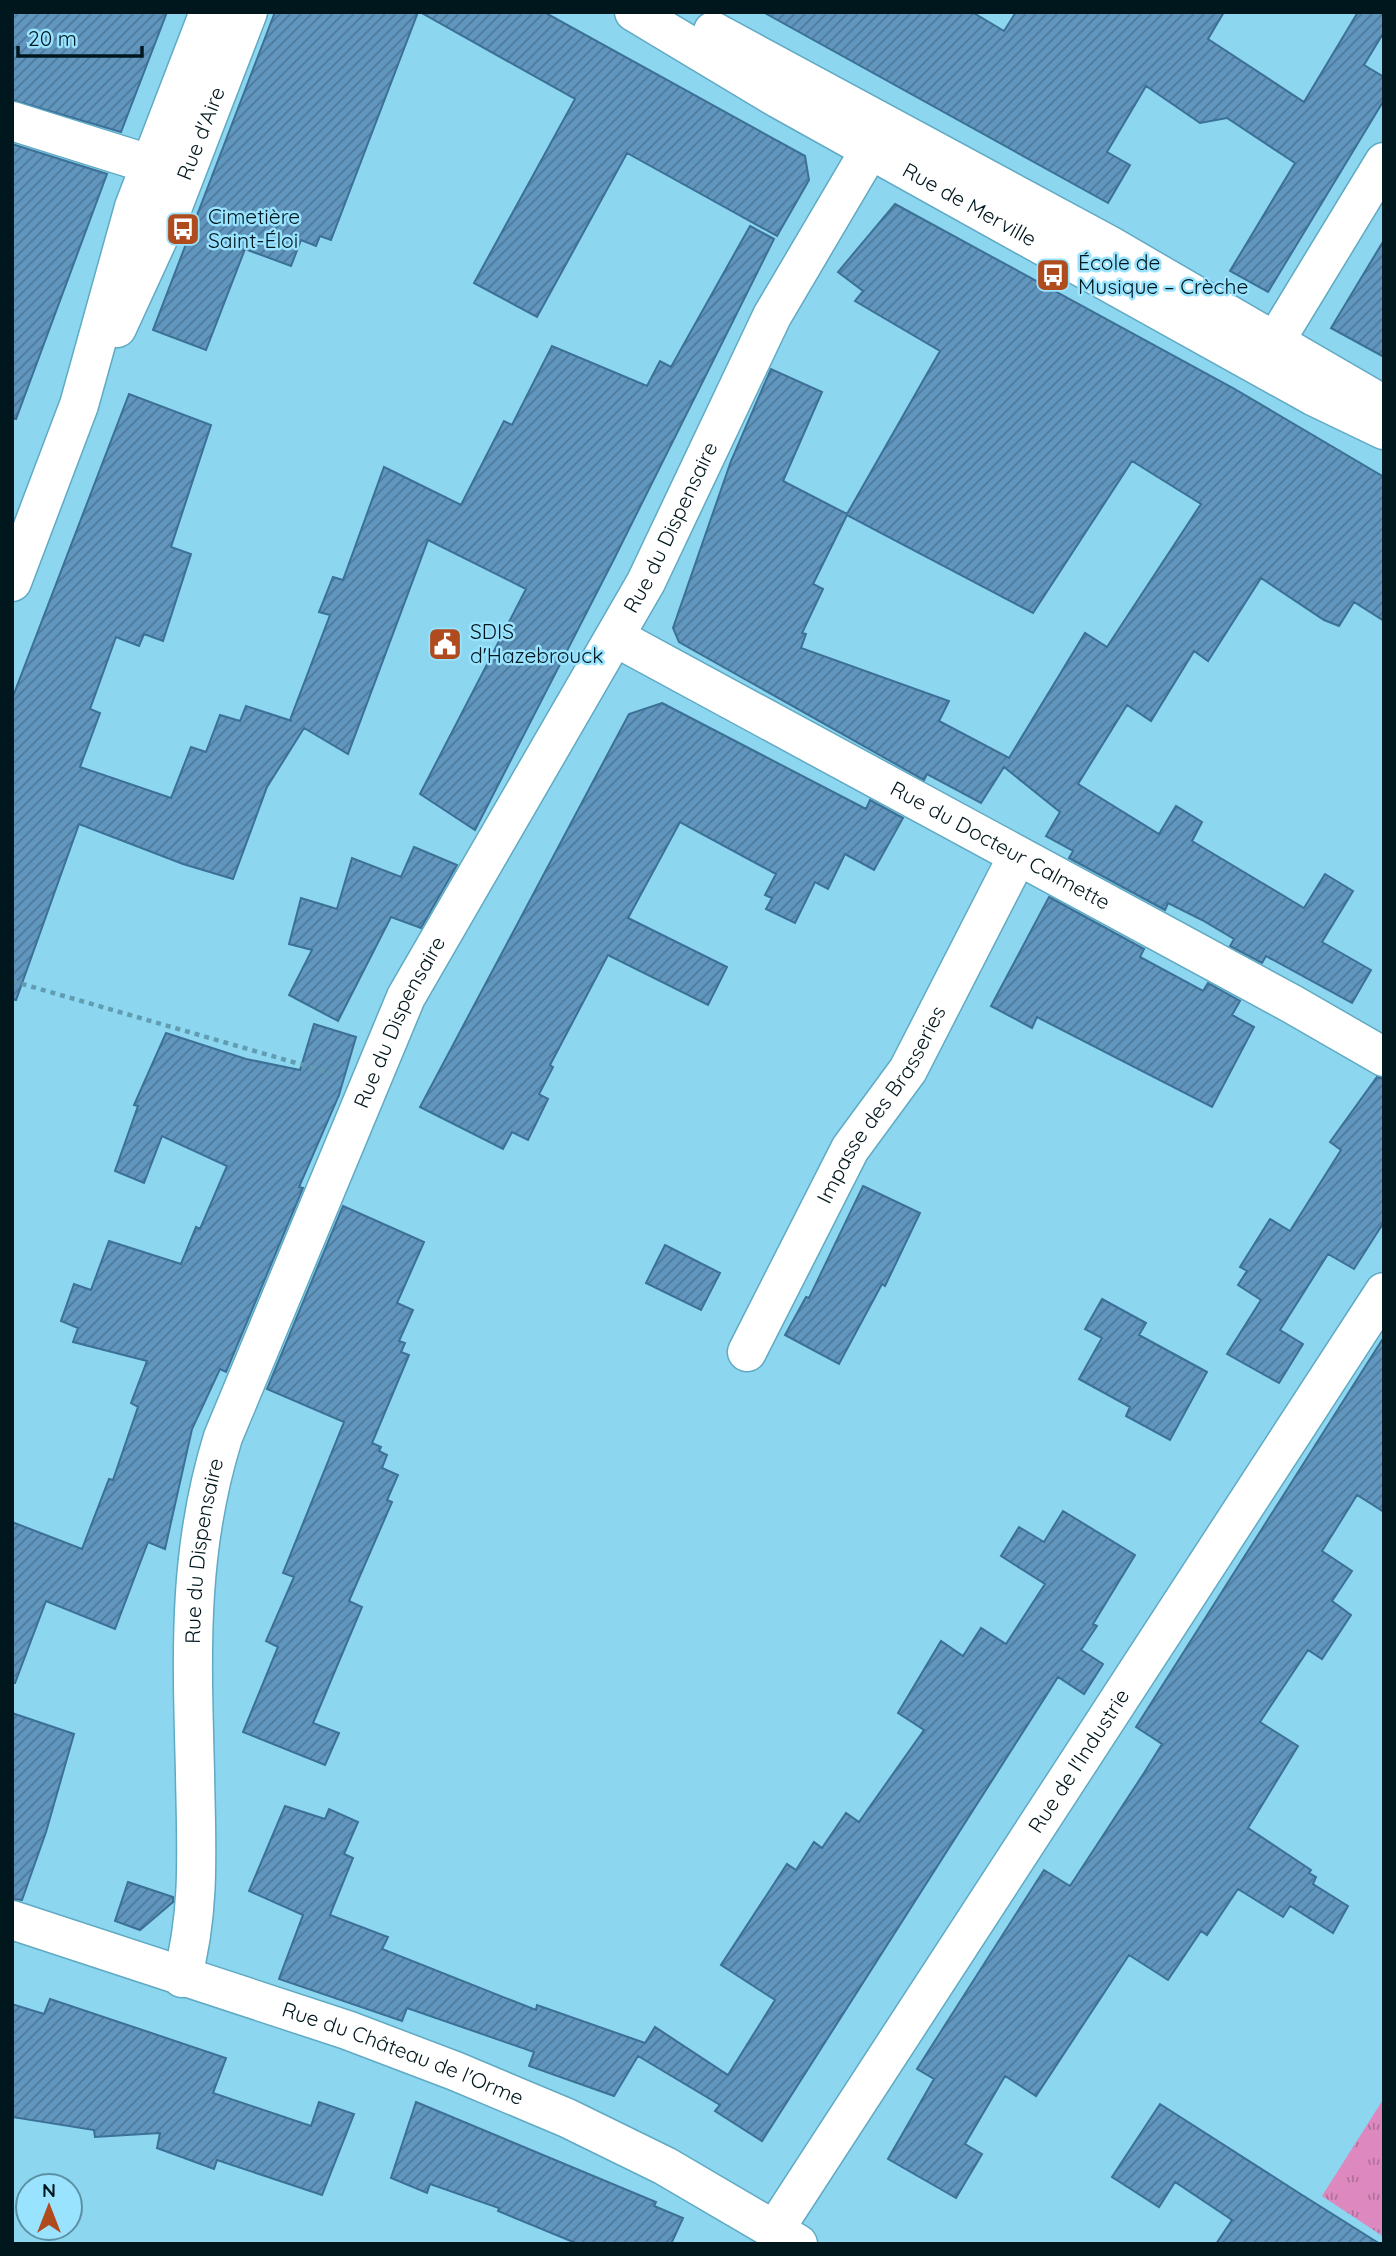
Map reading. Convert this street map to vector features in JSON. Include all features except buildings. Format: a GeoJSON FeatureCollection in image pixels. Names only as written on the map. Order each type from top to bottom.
{"type":"FeatureCollection","features":[{"type":"Feature","properties":{"kind":"street","name":"Rue d'Aire"},"geometry":{"type":"LineString","coordinates":[[79,405],[122,245],[150,163],[209,12]]}},
{"type":"Feature","properties":{"kind":"street","name":"Rue d'Aire"},"geometry":{"type":"LineString","coordinates":[[12,582],[79,405],[149,264],[186,176],[248,12]]}},
{"type":"Feature","properties":{"kind":"street","name":"Rue de Merville"},"geometry":{"type":"LineString","coordinates":[[634,12],[779,99],[871,148],[1268,353],[1384,405]]}},
{"type":"Feature","properties":{"kind":"street","name":"Rue de Merville"},"geometry":{"type":"LineString","coordinates":[[677,12],[819,85],[1268,353],[1384,430]]}},
{"type":"Feature","properties":{"kind":"street"},"geometry":{"type":"LineString","coordinates":[[12,121],[186,176]]}},
{"type":"Feature","properties":{"kind":"street","name":"Rue du Dispensaire"},"geometry":{"type":"LineString","coordinates":[[182,1978],[196,1912],[191,1639],[197,1549],[207,1494],[223,1437],[393,1022],[419,970],[615,637],[672,531],[772,316],[871,148]]}},
{"type":"Feature","properties":{"kind":"street"},"geometry":{"type":"LineString","coordinates":[[1268,353],[1384,162]]}},
{"type":"Feature","properties":{"kind":"street","name":"Rue du Docteur Calmette"},"geometry":{"type":"LineString","coordinates":[[615,637],[1292,1004],[1384,1057]]}},
{"type":"Feature","properties":{"kind":"street","name":"Impasse des Brasseries"},"geometry":{"type":"LineString","coordinates":[[747,1352],[850,1149],[908,1070],[1017,857]]}},
{"type":"Feature","properties":{"kind":"street","name":"Rue de l'Industrie"},"geometry":{"type":"LineString","coordinates":[[787,2236],[1384,1292]]}},
{"type":"Feature","properties":{"kind":"street","name":"Rue du Château de l'Orme"},"geometry":{"type":"LineString","coordinates":[[12,1920],[377,2040],[532,2102],[704,2186],[787,2236]]}},
{"type":"Feature","properties":{"kind":"path"},"geometry":{"type":"LineString","coordinates":[[12,981],[369,1083]]}},
{"type":"Feature","properties":{"kind":"green space"},"geometry":{"type":"Polygon","coordinates":[[[1384,2098],[1384,2237],[1322,2196],[1384,2098]]]}},
{"type":"Feature","properties":{"kind":"place","name":"Cimetière Saint-Éloi"},"geometry":{"type":"Point","coordinates":[183,229]}},
{"type":"Feature","properties":{"kind":"place","name":"École de Musique – Crèche"},"geometry":{"type":"Point","coordinates":[1053,275]}},
{"type":"Feature","properties":{"kind":"place","name":"SDIS d'Hazebrouck"},"geometry":{"type":"Point","coordinates":[445,644]}}]}
